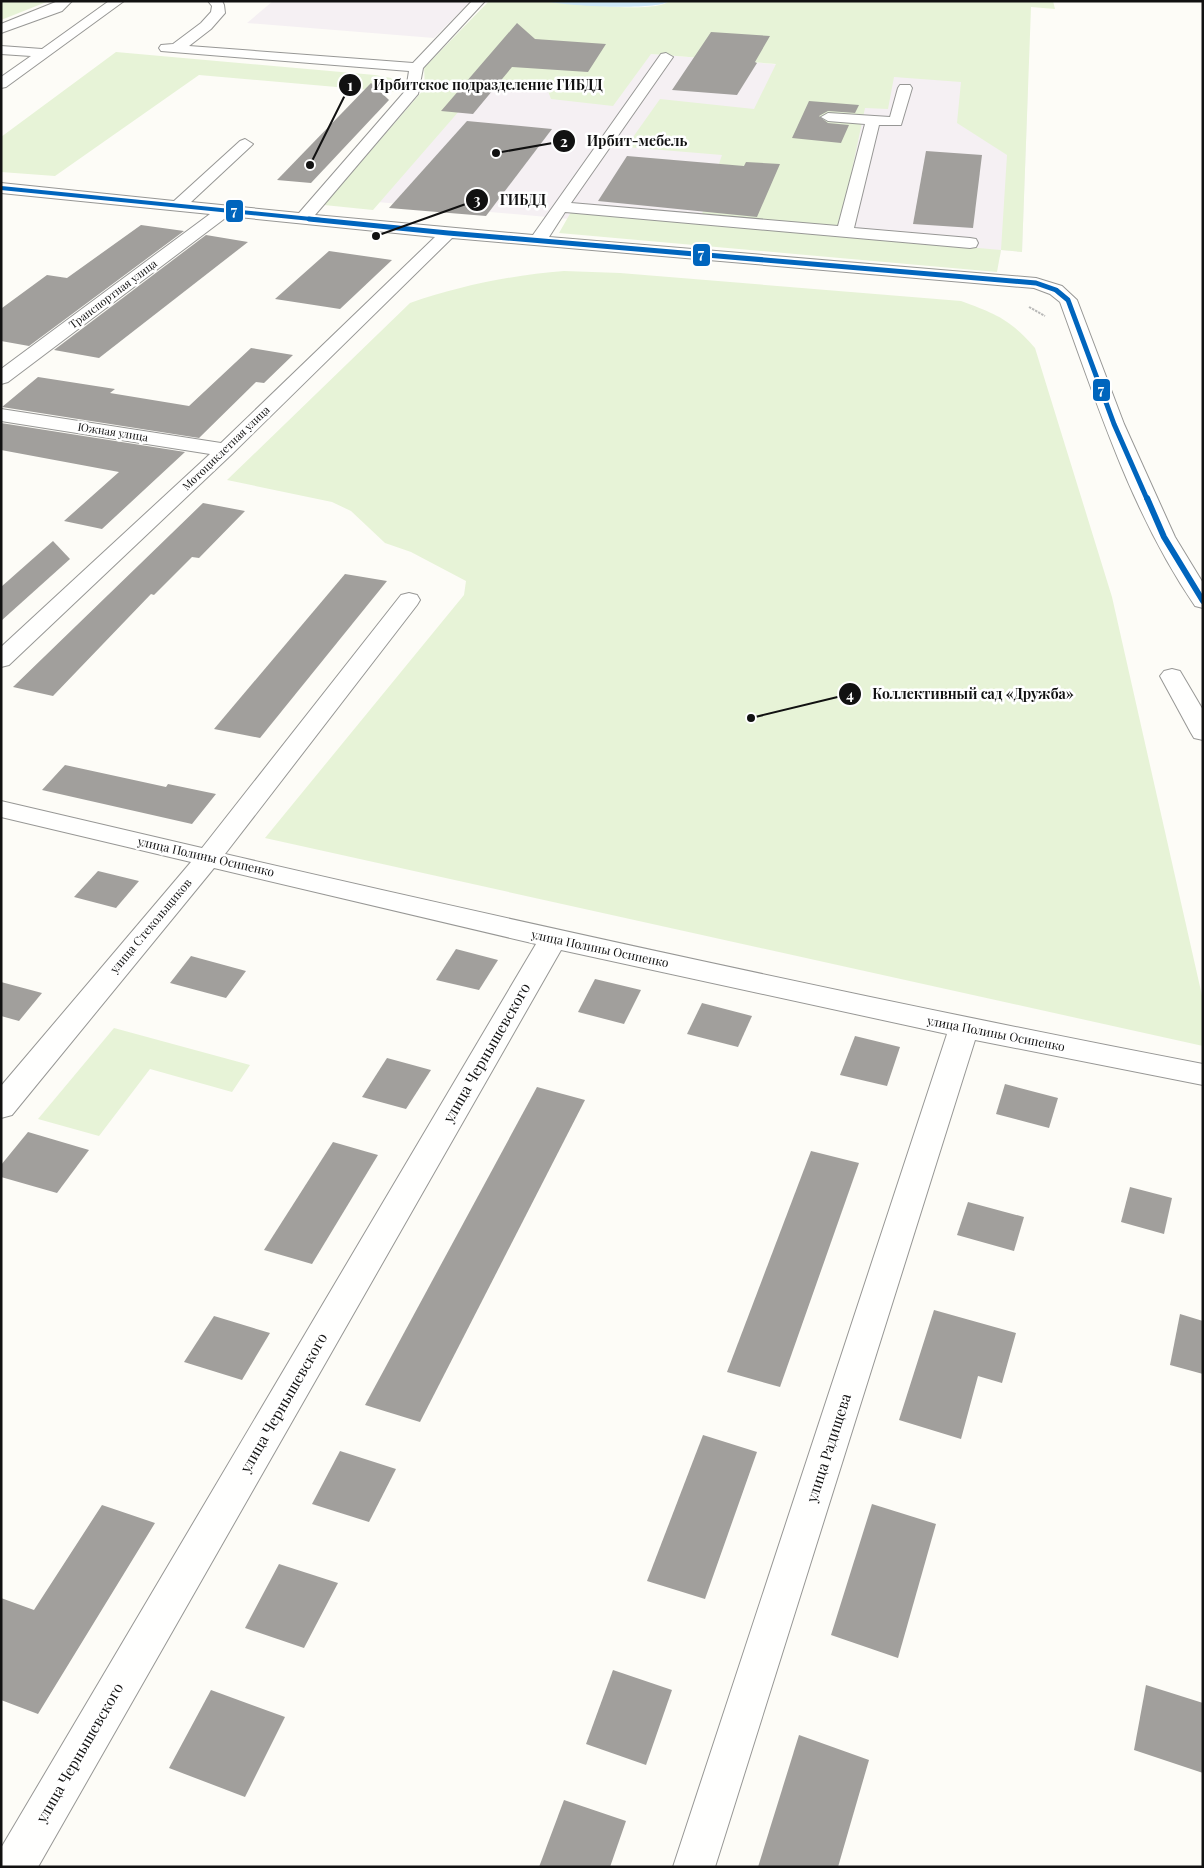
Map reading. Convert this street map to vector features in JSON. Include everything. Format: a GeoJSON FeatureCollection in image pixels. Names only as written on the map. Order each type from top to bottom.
{"type":"FeatureCollection","features":[{"type":"Feature","properties":{"kind":"street"},"geometry":{"type":"LineString","coordinates":[[1,29],[56,8],[66,1]]}},
{"type":"Feature","properties":{"kind":"street"},"geometry":{"type":"LineString","coordinates":[[1,84],[118,1]]}},
{"type":"Feature","properties":{"kind":"street"},"geometry":{"type":"LineString","coordinates":[[214,1],[218,5],[218,13],[206,26],[171,49],[416,67]]}},
{"type":"Feature","properties":{"kind":"street"},"geometry":{"type":"LineString","coordinates":[[302,218],[413,91],[416,67],[479,1]]}},
{"type":"Feature","properties":{"kind":"street"},"geometry":{"type":"LineString","coordinates":[[1,50],[44,53]]}},
{"type":"Feature","properties":{"kind":"street"},"geometry":{"type":"LineString","coordinates":[[538,241],[666,57]]}},
{"type":"Feature","properties":{"kind":"street"},"geometry":{"type":"LineString","coordinates":[[828,118],[896,122],[905,88]]}},
{"type":"Feature","properties":{"kind":"street"},"geometry":{"type":"LineString","coordinates":[[845,231],[873,120]]}},
{"type":"Feature","properties":{"kind":"street"},"geometry":{"type":"LineString","coordinates":[[179,206],[245,144]]}},
{"type":"Feature","properties":{"kind":"street"},"geometry":{"type":"LineString","coordinates":[[1,188],[448,233],[1036,283],[1056,290],[1068,300],[1114,424],[1164,537],[1203,602]]}},
{"type":"Feature","properties":{"kind":"street"},"geometry":{"type":"LineString","coordinates":[[560,207],[970,243]]}},
{"type":"Feature","properties":{"kind":"street","name":"Транспортная улица"},"geometry":{"type":"LineString","coordinates":[[1,378],[225,210]]}},
{"type":"Feature","properties":{"kind":"street","name":"Мотоциклетная улица"},"geometry":{"type":"LineString","coordinates":[[1,660],[226,450],[448,233]]}},
{"type":"Feature","properties":{"kind":"street","name":"Южная улица"},"geometry":{"type":"LineString","coordinates":[[1,415],[226,450]]}},
{"type":"Feature","properties":{"kind":"street","name":"улица Стекольщиков"},"geometry":{"type":"LineString","coordinates":[[1,1108],[208,857],[409,600]]}},
{"type":"Feature","properties":{"kind":"street"},"geometry":{"type":"LineString","coordinates":[[1172,676],[1203,733]]}},
{"type":"Feature","properties":{"kind":"street","name":"улица Полины Осипенко"},"geometry":{"type":"LineString","coordinates":[[1,809],[553,939],[964,1028],[1203,1075]]}},
{"type":"Feature","properties":{"kind":"street","name":"улица Чернышевского"},"geometry":{"type":"LineString","coordinates":[[14,1867],[553,939]]}},
{"type":"Feature","properties":{"kind":"street","name":"улица Радищева"},"geometry":{"type":"LineString","coordinates":[[694,1867],[964,1028]]}},
{"type":"Feature","properties":{"kind":"path"},"geometry":{"type":"LineString","coordinates":[[1025,305],[1040,312],[1083,341]]}},
{"type":"Feature","properties":{"kind":"shaded area"},"geometry":{"type":"Polygon","coordinates":[[[273,1],[471,1],[434,38],[247,23],[273,1]]]}},
{"type":"Feature","properties":{"kind":"shaded area"},"geometry":{"type":"Polygon","coordinates":[[[602,50],[1028,85],[1022,252],[1001,250],[1000,257],[366,201],[481,64],[602,50]]]}},
{"type":"Feature","properties":{"kind":"green space"},"geometry":{"type":"Polygon","coordinates":[[[1,1],[49,1],[1,20],[1,1]]]}},
{"type":"Feature","properties":{"kind":"green space"},"geometry":{"type":"Polygon","coordinates":[[[489,1],[543,1],[647,7],[661,5],[669,1],[1053,1],[1055,9],[1031,7],[1022,252],[1001,250],[1007,155],[957,123],[961,82],[894,77],[888,109],[865,108],[840,227],[702,214],[722,155],[626,147],[660,99],[754,109],[776,64],[651,54],[613,106],[551,99],[548,91],[480,87],[373,210],[324,205],[425,88],[424,68],[489,1]]]}},
{"type":"Feature","properties":{"kind":"green space"},"geometry":{"type":"Polygon","coordinates":[[[116,52],[375,75],[391,78],[397,85],[393,92],[199,75],[55,176],[1,172],[1,137],[116,52]]]}},
{"type":"Feature","properties":{"kind":"green space"},"geometry":{"type":"Polygon","coordinates":[[[571,212],[1001,250],[997,272],[559,233],[571,212]]]}},
{"type":"Feature","properties":{"kind":"green space"},"geometry":{"type":"Polygon","coordinates":[[[564,271],[620,273],[961,301],[1002,318],[1018,330],[1035,348],[1112,597],[1203,1000],[1203,1046],[265,838],[464,595],[466,581],[411,552],[385,543],[351,511],[332,502],[227,480],[410,303],[447,291],[486,282],[564,271]]]}},
{"type":"Feature","properties":{"kind":"green space"},"geometry":{"type":"Polygon","coordinates":[[[114,1028],[250,1065],[232,1092],[150,1069],[99,1136],[38,1119],[114,1028]]]}},
{"type":"Feature","properties":{"kind":"water"},"geometry":{"type":"Polygon","coordinates":[[[545,1],[669,1],[648,6],[630,7],[589,6],[545,1]]]}},
{"type":"Feature","properties":{"kind":"building"},"geometry":{"type":"Polygon","coordinates":[[[517,23],[535,39],[606,44],[588,72],[512,67],[473,114],[441,111],[517,23]]]}},
{"type":"Feature","properties":{"kind":"building"},"geometry":{"type":"Polygon","coordinates":[[[711,32],[770,36],[755,62],[757,63],[737,95],[672,90],[711,32]]]}},
{"type":"Feature","properties":{"kind":"building"},"geometry":{"type":"Polygon","coordinates":[[[371,83],[389,100],[311,183],[277,180],[371,83]]]}},
{"type":"Feature","properties":{"kind":"building"},"geometry":{"type":"Polygon","coordinates":[[[809,101],[859,105],[855,113],[828,111],[819,116],[828,123],[849,125],[841,143],[792,138],[809,101]]]}},
{"type":"Feature","properties":{"kind":"building"},"geometry":{"type":"Polygon","coordinates":[[[467,121],[552,129],[486,216],[389,208],[467,121]]]}},
{"type":"Feature","properties":{"kind":"building"},"geometry":{"type":"Polygon","coordinates":[[[926,151],[982,155],[973,228],[913,224],[926,151]]]}},
{"type":"Feature","properties":{"kind":"building"},"geometry":{"type":"Polygon","coordinates":[[[627,156],[744,166],[746,162],[780,164],[757,217],[598,201],[627,156]]]}},
{"type":"Feature","properties":{"kind":"building"},"geometry":{"type":"Polygon","coordinates":[[[141,225],[184,231],[29,346],[1,341],[2,308],[47,275],[67,278],[141,225]]]}},
{"type":"Feature","properties":{"kind":"building"},"geometry":{"type":"Polygon","coordinates":[[[206,235],[248,242],[99,358],[54,350],[206,235]]]}},
{"type":"Feature","properties":{"kind":"building"},"geometry":{"type":"Polygon","coordinates":[[[329,251],[392,260],[340,309],[275,299],[329,251]]]}},
{"type":"Feature","properties":{"kind":"building"},"geometry":{"type":"Polygon","coordinates":[[[251,348],[293,355],[264,383],[256,382],[199,438],[2,407],[38,377],[115,389],[110,393],[189,406],[251,348]]]}},
{"type":"Feature","properties":{"kind":"building"},"geometry":{"type":"Polygon","coordinates":[[[1,423],[185,452],[102,529],[64,521],[119,472],[1,450],[1,423]]]}},
{"type":"Feature","properties":{"kind":"building"},"geometry":{"type":"Polygon","coordinates":[[[203,503],[245,511],[199,558],[192,557],[154,595],[151,594],[53,696],[13,687],[203,503]]]}},
{"type":"Feature","properties":{"kind":"building"},"geometry":{"type":"Polygon","coordinates":[[[53,541],[70,559],[1,621],[1,587],[53,541]]]}},
{"type":"Feature","properties":{"kind":"building"},"geometry":{"type":"Polygon","coordinates":[[[345,574],[387,581],[260,738],[214,729],[345,574]]]}},
{"type":"Feature","properties":{"kind":"building"},"geometry":{"type":"Polygon","coordinates":[[[65,765],[166,787],[168,784],[216,794],[192,824],[42,790],[65,765]]]}},
{"type":"Feature","properties":{"kind":"building"},"geometry":{"type":"Polygon","coordinates":[[[98,871],[139,881],[116,908],[74,897],[98,871]]]}},
{"type":"Feature","properties":{"kind":"building"},"geometry":{"type":"Polygon","coordinates":[[[456,949],[498,960],[479,990],[436,980],[456,949]]]}},
{"type":"Feature","properties":{"kind":"building"},"geometry":{"type":"Polygon","coordinates":[[[191,956],[246,971],[226,998],[170,983],[191,956]]]}},
{"type":"Feature","properties":{"kind":"building"},"geometry":{"type":"Polygon","coordinates":[[[595,979],[641,990],[624,1024],[578,1012],[595,979]]]}},
{"type":"Feature","properties":{"kind":"building"},"geometry":{"type":"Polygon","coordinates":[[[1,982],[42,993],[19,1021],[1,1016],[1,982]]]}},
{"type":"Feature","properties":{"kind":"building"},"geometry":{"type":"Polygon","coordinates":[[[702,1003],[752,1016],[738,1047],[687,1034],[702,1003]]]}},
{"type":"Feature","properties":{"kind":"building"},"geometry":{"type":"Polygon","coordinates":[[[855,1036],[900,1047],[887,1086],[840,1075],[855,1036]]]}},
{"type":"Feature","properties":{"kind":"building"},"geometry":{"type":"Polygon","coordinates":[[[387,1058],[431,1070],[406,1109],[362,1097],[387,1058]]]}},
{"type":"Feature","properties":{"kind":"building"},"geometry":{"type":"Polygon","coordinates":[[[1005,1084],[1058,1098],[1049,1128],[996,1114],[1005,1084]]]}},
{"type":"Feature","properties":{"kind":"building"},"geometry":{"type":"Polygon","coordinates":[[[537,1087],[585,1100],[420,1422],[365,1405],[537,1087]]]}},
{"type":"Feature","properties":{"kind":"building"},"geometry":{"type":"Polygon","coordinates":[[[28,1132],[89,1150],[57,1193],[1,1177],[1,1165],[28,1132]]]}},
{"type":"Feature","properties":{"kind":"building"},"geometry":{"type":"Polygon","coordinates":[[[333,1142],[378,1155],[312,1264],[264,1250],[333,1142]]]}},
{"type":"Feature","properties":{"kind":"building"},"geometry":{"type":"Polygon","coordinates":[[[811,1151],[859,1163],[780,1387],[727,1372],[811,1151]]]}},
{"type":"Feature","properties":{"kind":"building"},"geometry":{"type":"Polygon","coordinates":[[[1130,1187],[1172,1198],[1164,1234],[1121,1222],[1130,1187]]]}},
{"type":"Feature","properties":{"kind":"building"},"geometry":{"type":"Polygon","coordinates":[[[968,1202],[1024,1217],[1014,1251],[957,1235],[968,1202]]]}},
{"type":"Feature","properties":{"kind":"building"},"geometry":{"type":"Polygon","coordinates":[[[934,1310],[1016,1333],[1002,1383],[978,1376],[961,1439],[899,1420],[934,1310]]]}},
{"type":"Feature","properties":{"kind":"building"},"geometry":{"type":"Polygon","coordinates":[[[1180,1314],[1203,1321],[1203,1374],[1170,1365],[1180,1314]]]}},
{"type":"Feature","properties":{"kind":"building"},"geometry":{"type":"Polygon","coordinates":[[[214,1316],[270,1333],[242,1380],[184,1362],[214,1316]]]}},
{"type":"Feature","properties":{"kind":"building"},"geometry":{"type":"Polygon","coordinates":[[[703,1435],[757,1452],[705,1599],[647,1581],[703,1435]]]}},
{"type":"Feature","properties":{"kind":"building"},"geometry":{"type":"Polygon","coordinates":[[[340,1451],[396,1469],[369,1522],[312,1504],[340,1451]]]}},
{"type":"Feature","properties":{"kind":"building"},"geometry":{"type":"Polygon","coordinates":[[[872,1504],[936,1524],[898,1658],[831,1635],[872,1504]]]}},
{"type":"Feature","properties":{"kind":"building"},"geometry":{"type":"Polygon","coordinates":[[[102,1505],[155,1523],[38,1714],[1,1700],[1,1598],[34,1610],[102,1505]]]}},
{"type":"Feature","properties":{"kind":"building"},"geometry":{"type":"Polygon","coordinates":[[[279,1564],[338,1583],[304,1648],[245,1628],[279,1564]]]}},
{"type":"Feature","properties":{"kind":"building"},"geometry":{"type":"Polygon","coordinates":[[[613,1670],[672,1690],[646,1765],[586,1744],[613,1670]]]}},
{"type":"Feature","properties":{"kind":"building"},"geometry":{"type":"Polygon","coordinates":[[[1146,1685],[1203,1703],[1203,1773],[1134,1750],[1146,1685]]]}},
{"type":"Feature","properties":{"kind":"building"},"geometry":{"type":"Polygon","coordinates":[[[211,1690],[285,1717],[245,1797],[169,1768],[211,1690]]]}},
{"type":"Feature","properties":{"kind":"building"},"geometry":{"type":"Polygon","coordinates":[[[799,1735],[869,1760],[838,1867],[758,1867],[799,1735]]]}},
{"type":"Feature","properties":{"kind":"building"},"geometry":{"type":"Polygon","coordinates":[[[564,1800],[626,1821],[610,1867],[539,1867],[564,1800]]]}},
{"type":"Feature","properties":{"kind":"transit line","name":"7"},"geometry":{"type":"LineString","coordinates":[[1,188],[448,233],[1036,283],[1056,290],[1068,300],[1114,424],[1164,537],[1203,601]]}},
{"type":"Feature","properties":{"kind":"place","name":"Ирбит-мебель"},"geometry":{"type":"Point","coordinates":[496,153]}},
{"type":"Feature","properties":{"kind":"place","name":"Ирбитское подразделение ГИБДД"},"geometry":{"type":"Point","coordinates":[310,165]}},
{"type":"Feature","properties":{"kind":"place","name":"ГИБДД"},"geometry":{"type":"Point","coordinates":[376,236]}},
{"type":"Feature","properties":{"kind":"place","name":"Коллективный сад «Дружба»"},"geometry":{"type":"Point","coordinates":[751,718]}}]}
